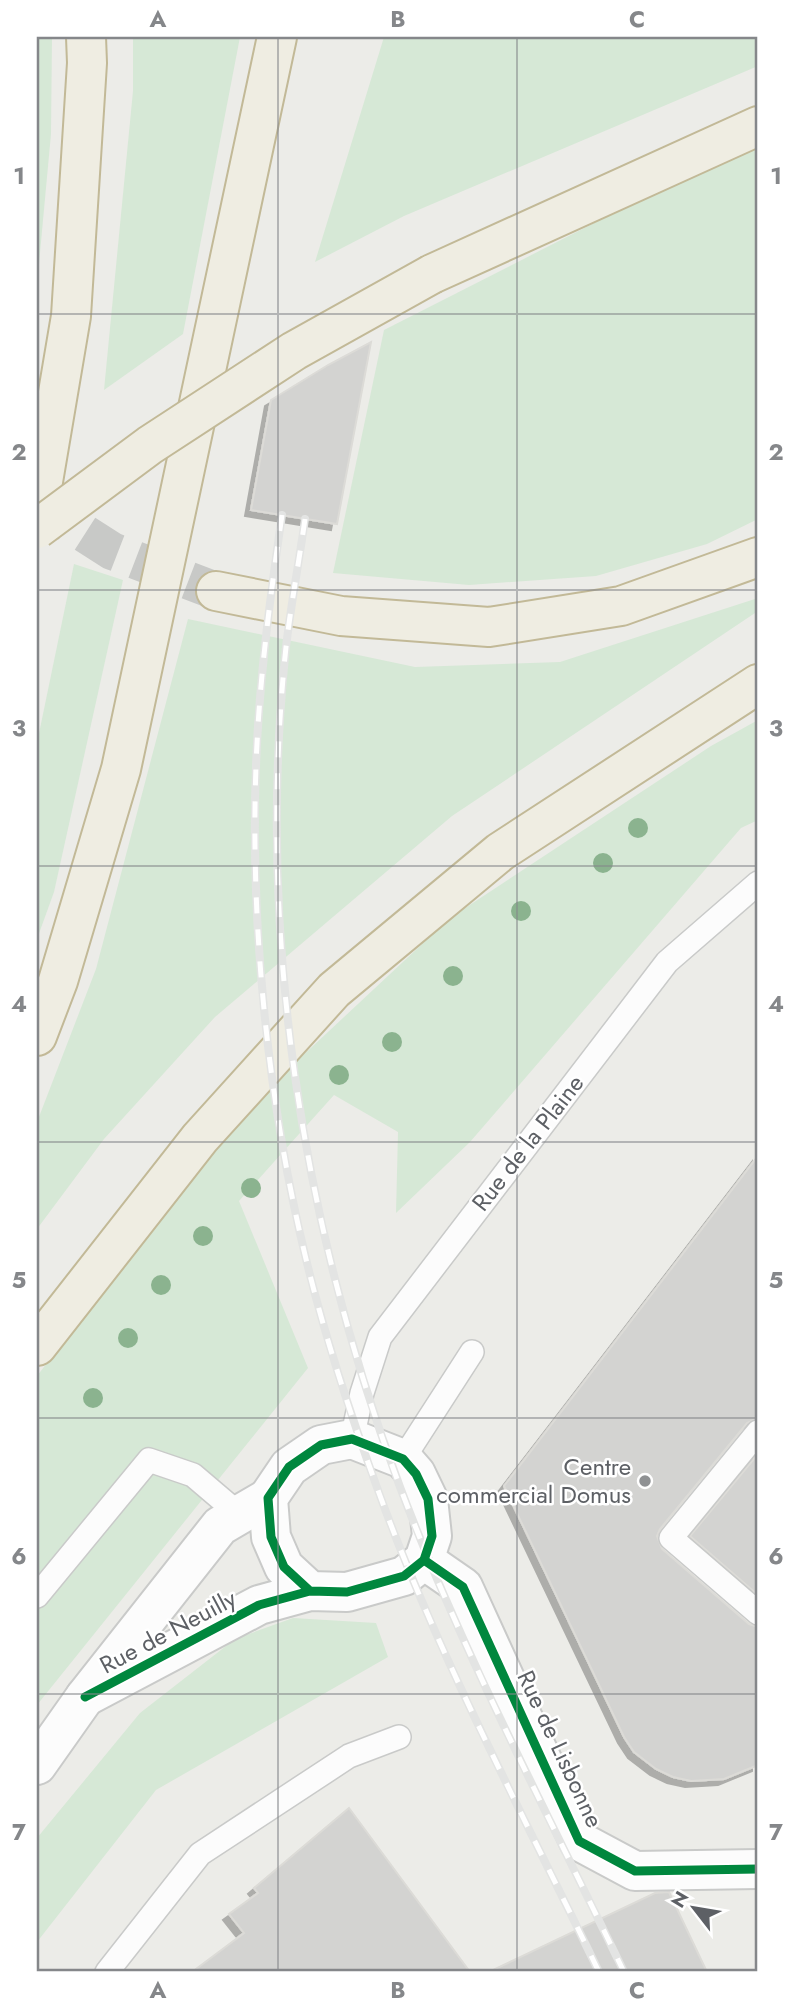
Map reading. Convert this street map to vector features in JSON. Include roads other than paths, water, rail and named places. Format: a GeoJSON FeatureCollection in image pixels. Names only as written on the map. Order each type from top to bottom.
{"type":"FeatureCollection","features":[{"type":"Feature","properties":{"kind":"highway"},"geometry":{"type":"LineString","coordinates":[[37,517],[71,316],[87,63],[86,37]]}},
{"type":"Feature","properties":{"kind":"highway"},"geometry":{"type":"LineString","coordinates":[[37,1036],[58,981],[121,769],[277,37]]}},
{"type":"Feature","properties":{"kind":"highway"},"geometry":{"type":"LineString","coordinates":[[37,529],[150,445],[294,351],[432,274],[758,125]]}},
{"type":"Feature","properties":{"kind":"highway"},"geometry":{"type":"LineString","coordinates":[[216,591],[341,616],[489,627],[621,606],[758,557]]}},
{"type":"Feature","properties":{"kind":"highway"},"geometry":{"type":"LineString","coordinates":[[37,1346],[200,1138],[334,990],[500,852],[758,684]]}},
{"type":"Feature","properties":{"kind":"street"},"geometry":{"type":"LineString","coordinates":[[352,1438],[403,1459],[416,1474],[430,1508],[432,1536],[424,1560],[404,1576],[378,1584],[347,1592],[310,1591],[284,1567],[254,1506],[289,1467],[321,1445],[352,1438]]}},
{"type":"Feature","properties":{"kind":"street","name":"Rue de Neuilly"},"geometry":{"type":"LineString","coordinates":[[37,1765],[85,1697],[220,1526],[254,1506]]}},
{"type":"Feature","properties":{"kind":"street","name":"Rue de Lisbonne"},"geometry":{"type":"LineString","coordinates":[[424,1560],[463,1587],[579,1841],[635,1871],[758,1868]]}},
{"type":"Feature","properties":{"kind":"street","name":"Rue de Neuilly"},"geometry":{"type":"LineString","coordinates":[[85,1697],[259,1605],[310,1591]]}},
{"type":"Feature","properties":{"kind":"lane","name":"Rue de la Plaine"},"geometry":{"type":"LineString","coordinates":[[352,1438],[362,1393],[380,1337],[667,962],[758,883]]}},
{"type":"Feature","properties":{"kind":"lane"},"geometry":{"type":"LineString","coordinates":[[403,1459],[472,1352]]}},
{"type":"Feature","properties":{"kind":"lane"},"geometry":{"type":"LineString","coordinates":[[758,1432],[671,1538],[758,1613]]}},
{"type":"Feature","properties":{"kind":"lane"},"geometry":{"type":"LineString","coordinates":[[37,1596],[149,1460],[193,1475],[254,1506]]}},
{"type":"Feature","properties":{"kind":"lane"},"geometry":{"type":"LineString","coordinates":[[107,1972],[200,1854],[349,1756],[398,1737]]}},
{"type":"Feature","properties":{"kind":"tunnel"},"geometry":{"type":"LineString","coordinates":[[37,503],[112,551],[216,591]]}},
{"type":"Feature","properties":{"kind":"railway"},"geometry":{"type":"LineString","coordinates":[[282,515],[269,608],[260,703],[255,827],[264,1014],[281,1139],[293,1200],[313,1289],[339,1377],[403,1554],[483,1735],[599,1972]]}},
{"type":"Feature","properties":{"kind":"railway"},"geometry":{"type":"LineString","coordinates":[[305,519],[286,647],[278,753],[277,860],[283,967],[295,1074],[313,1179],[336,1284],[365,1386],[425,1549],[478,1672],[624,1972]]}},
{"type":"Feature","properties":{"kind":"place","name":"Centre commercial Domus"},"geometry":{"type":"Point","coordinates":[645,1481]}}]}
